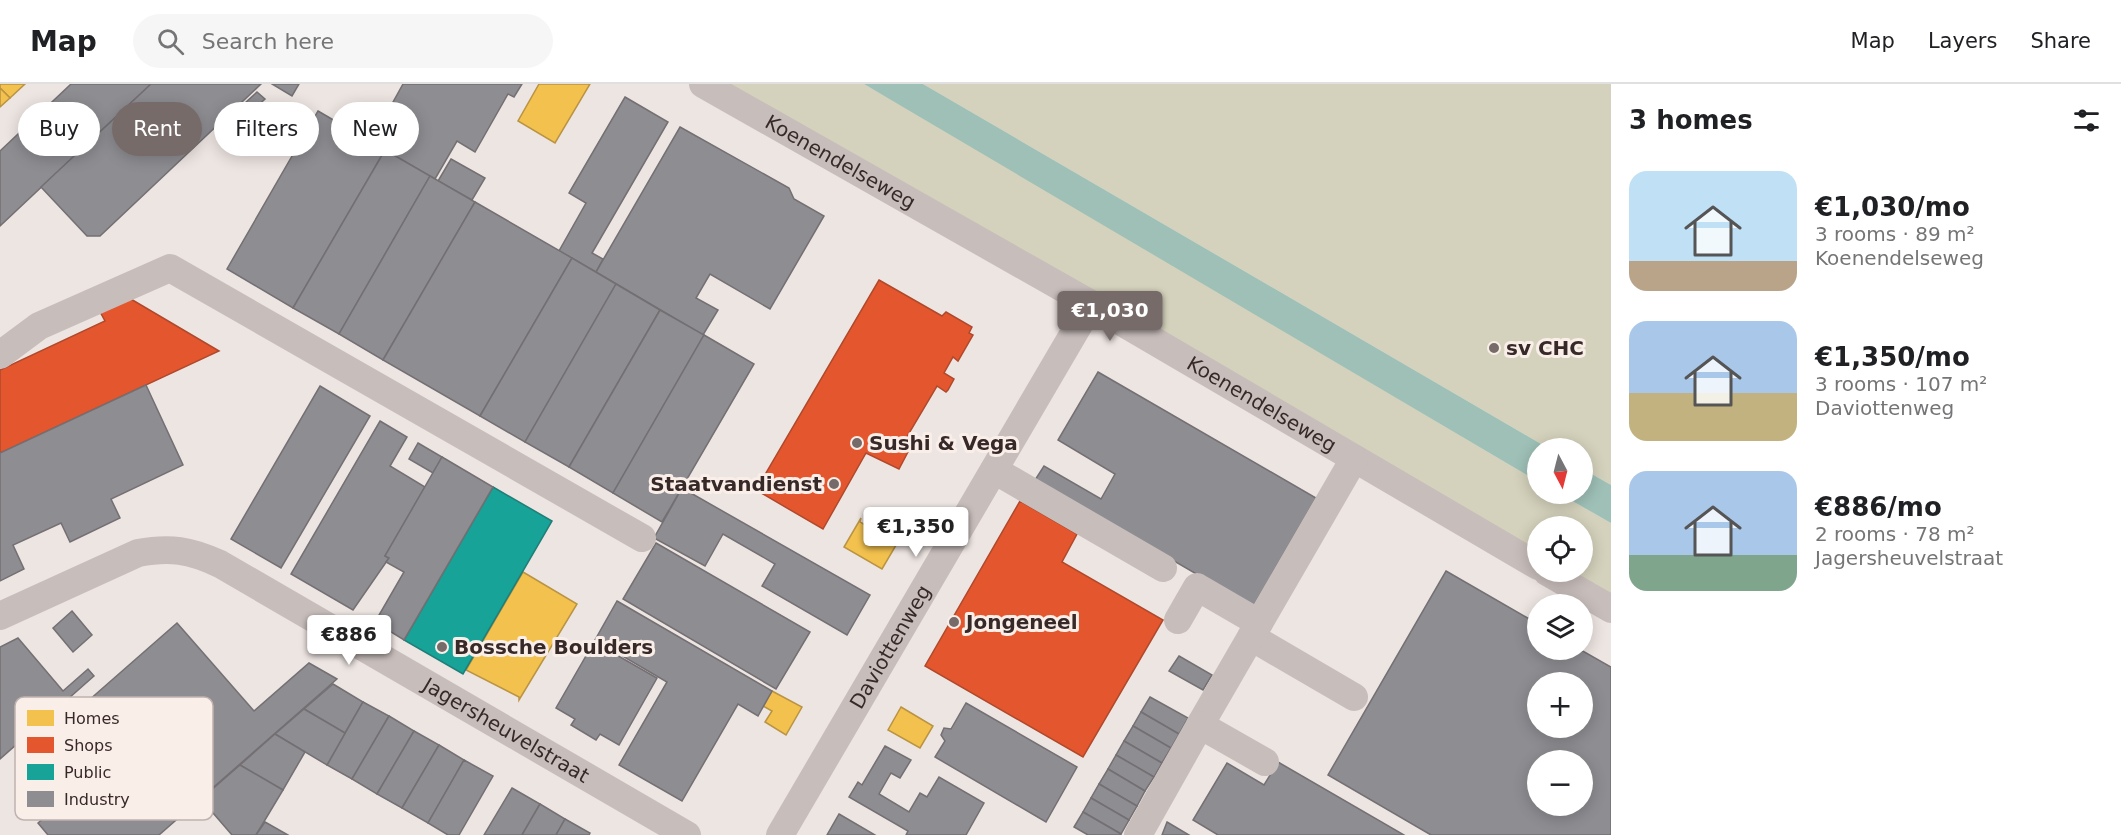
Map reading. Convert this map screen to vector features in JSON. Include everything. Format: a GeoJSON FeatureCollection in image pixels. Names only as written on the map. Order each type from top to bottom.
{"type":"FeatureCollection","features":[{"type":"Feature","properties":{"kind":"street","name":"Koenendelseweg"},"geometry":{"type":"LineString","coordinates":[[703,84],[1091,304],[1527,560]]}},
{"type":"Feature","properties":{"kind":"street"},"geometry":{"type":"LineString","coordinates":[[0,356],[39,326],[170,268],[642,538]]}},
{"type":"Feature","properties":{"kind":"street","name":"Daviottenweg"},"geometry":{"type":"LineString","coordinates":[[780,835],[1091,304]]}},
{"type":"Feature","properties":{"kind":"street"},"geometry":{"type":"LineString","coordinates":[[1138,835],[1354,459]]}},
{"type":"Feature","properties":{"kind":"street"},"geometry":{"type":"LineString","coordinates":[[994,470],[1163,568]]}},
{"type":"Feature","properties":{"kind":"street","name":"Jagersheuvelstraat"},"geometry":{"type":"LineString","coordinates":[[0,616],[138,553],[160,549],[194,552],[220,564],[687,835]]}},
{"type":"Feature","properties":{"kind":"street"},"geometry":{"type":"LineString","coordinates":[[1564,582],[1611,609]]}},
{"type":"Feature","properties":{"kind":"street"},"geometry":{"type":"LineString","coordinates":[[1178,620],[1197,587],[1255,630],[1354,697]]}},
{"type":"Feature","properties":{"kind":"street"},"geometry":{"type":"LineString","coordinates":[[1200,725],[1265,762]]}},
{"type":"Feature","properties":{"kind":"shaded area"},"geometry":{"type":"Polygon","coordinates":[[[726,84],[864,84],[922,117],[1527,475],[1527,504],[1578,504],[1611,523],[1611,600],[1580,582],[1593,582],[1593,516],[1527,516],[1527,551],[726,84]]]}},
{"type":"Feature","properties":{"kind":"shaded area"},"geometry":{"type":"Polygon","coordinates":[[[864,84],[923,84],[1531,438],[1527,438],[1527,475],[864,84]]]}},
{"type":"Feature","properties":{"kind":"shaded area","name":"sv CHC"},"geometry":{"type":"Polygon","coordinates":[[[923,84],[1611,84],[1611,485],[1593,475],[1593,438],[1531,438],[923,84]]]}},
{"type":"Feature","properties":{"kind":"shaded area"},"geometry":{"type":"Polygon","coordinates":[[[1593,475],[1611,485],[1611,523],[1578,504],[1593,504],[1593,475]]]}},
{"type":"Feature","properties":{"kind":"building: Homes"},"geometry":{"type":"Polygon","coordinates":[[[0,84],[25,84],[10,98],[0,88],[0,84]]]}},
{"type":"Feature","properties":{"kind":"building: Homes"},"geometry":{"type":"Polygon","coordinates":[[[539,84],[590,84],[555,143],[518,121],[539,84]]]}},
{"type":"Feature","properties":{"kind":"building: Homes"},"geometry":{"type":"Polygon","coordinates":[[[0,88],[10,98],[0,107],[0,88]]]}},
{"type":"Feature","properties":{"kind":"building: Homes"},"geometry":{"type":"Polygon","coordinates":[[[861,518],[860,522],[895,543],[899,540],[882,569],[844,547],[861,518]]]}},
{"type":"Feature","properties":{"kind":"building: Homes"},"geometry":{"type":"Polygon","coordinates":[[[523,572],[577,604],[519,700],[519,697],[466,670],[523,572]]]}},
{"type":"Feature","properties":{"kind":"building: Homes"},"geometry":{"type":"Polygon","coordinates":[[[772,691],[802,707],[786,735],[765,722],[772,711],[763,706],[772,691]]]}},
{"type":"Feature","properties":{"kind":"building: Homes"},"geometry":{"type":"Polygon","coordinates":[[[901,707],[933,726],[920,748],[888,730],[901,707]]]}},
{"type":"Feature","properties":{"kind":"building: Shops"},"geometry":{"type":"Polygon","coordinates":[[[879,280],[942,316],[946,312],[972,327],[969,333],[973,335],[958,361],[953,357],[944,373],[954,379],[948,390],[946,392],[937,386],[902,445],[909,450],[899,469],[866,453],[823,529],[756,490],[879,280]]]}},
{"type":"Feature","properties":{"kind":"building: Shops"},"geometry":{"type":"Polygon","coordinates":[[[124,295],[219,351],[0,453],[0,370],[105,321],[98,308],[124,295]]]}},
{"type":"Feature","properties":{"kind":"building: Shops"},"geometry":{"type":"Polygon","coordinates":[[[1020,501],[1077,534],[1062,562],[1163,620],[1083,757],[925,666],[1020,501]]]}},
{"type":"Feature","properties":{"kind":"building: Public"},"geometry":{"type":"Polygon","coordinates":[[[493,487],[552,521],[463,674],[404,640],[493,487]]]}},
{"type":"Feature","properties":{"kind":"building: Industry"},"geometry":{"type":"Polygon","coordinates":[[[71,84],[151,84],[132,102],[112,102],[112,121],[100,132],[100,102],[52,102],[71,84]]]}},
{"type":"Feature","properties":{"kind":"building: Industry"},"geometry":{"type":"Polygon","coordinates":[[[151,84],[261,84],[242,102],[214,102],[214,128],[202,140],[202,102],[132,102],[151,84]]]}},
{"type":"Feature","properties":{"kind":"building: Industry"},"geometry":{"type":"Polygon","coordinates":[[[272,84],[299,84],[292,96],[272,84]]]}},
{"type":"Feature","properties":{"kind":"building: Industry"},"geometry":{"type":"Polygon","coordinates":[[[403,84],[522,84],[514,97],[508,94],[475,152],[457,141],[435,179],[395,156],[419,156],[419,102],[393,102],[403,84]]]}},
{"type":"Feature","properties":{"kind":"building: Industry"},"geometry":{"type":"Polygon","coordinates":[[[257,92],[265,99],[262,102],[246,102],[257,92]]]}},
{"type":"Feature","properties":{"kind":"building: Industry"},"geometry":{"type":"Polygon","coordinates":[[[625,97],[668,122],[592,253],[603,259],[596,272],[559,251],[586,203],[569,193],[625,97]]]}},
{"type":"Feature","properties":{"kind":"building: Industry"},"geometry":{"type":"Polygon","coordinates":[[[319,112],[331,119],[331,156],[382,156],[293,308],[227,269],[292,156],[319,156],[319,112]]]}},
{"type":"Feature","properties":{"kind":"building: Industry"},"geometry":{"type":"Polygon","coordinates":[[[112,121],[112,156],[185,156],[100,236],[87,236],[41,187],[74,156],[100,156],[100,132],[112,121]]]}},
{"type":"Feature","properties":{"kind":"building: Industry"},"geometry":{"type":"Polygon","coordinates":[[[680,127],[789,188],[794,199],[824,216],[770,309],[710,274],[696,298],[718,310],[703,335],[596,272],[680,127]]]}},
{"type":"Feature","properties":{"kind":"building: Industry"},"geometry":{"type":"Polygon","coordinates":[[[18,134],[18,156],[74,156],[0,226],[0,151],[18,134]]]}},
{"type":"Feature","properties":{"kind":"building: Industry"},"geometry":{"type":"Polygon","coordinates":[[[382,156],[395,156],[430,176],[339,334],[293,308],[382,156]]]}},
{"type":"Feature","properties":{"kind":"building: Industry"},"geometry":{"type":"Polygon","coordinates":[[[451,159],[485,178],[472,200],[438,181],[451,159]]]}},
{"type":"Feature","properties":{"kind":"building: Industry"},"geometry":{"type":"Polygon","coordinates":[[[430,176],[475,202],[383,360],[339,334],[430,176]]]}},
{"type":"Feature","properties":{"kind":"building: Industry"},"geometry":{"type":"Polygon","coordinates":[[[475,202],[572,258],[480,416],[383,360],[475,202]]]}},
{"type":"Feature","properties":{"kind":"building: Industry"},"geometry":{"type":"Polygon","coordinates":[[[572,258],[616,284],[525,442],[480,416],[572,258]]]}},
{"type":"Feature","properties":{"kind":"building: Industry"},"geometry":{"type":"Polygon","coordinates":[[[616,284],[660,310],[569,467],[525,442],[616,284]]]}},
{"type":"Feature","properties":{"kind":"building: Industry"},"geometry":{"type":"Polygon","coordinates":[[[660,310],[704,335],[613,493],[569,467],[660,310]]]}},
{"type":"Feature","properties":{"kind":"building: Industry"},"geometry":{"type":"Polygon","coordinates":[[[704,335],[754,364],[662,522],[613,493],[704,335]]]}},
{"type":"Feature","properties":{"kind":"building: Industry"},"geometry":{"type":"Polygon","coordinates":[[[1098,372],[1316,498],[1253,607],[1035,480],[1044,466],[1101,499],[1115,474],[1058,440],[1098,372]]]}},
{"type":"Feature","properties":{"kind":"building: Industry"},"geometry":{"type":"Polygon","coordinates":[[[146,385],[183,465],[111,499],[120,518],[70,542],[61,523],[13,545],[24,569],[0,581],[0,453],[146,385]]]}},
{"type":"Feature","properties":{"kind":"building: Industry"},"geometry":{"type":"Polygon","coordinates":[[[320,386],[370,416],[281,568],[231,539],[320,386]]]}},
{"type":"Feature","properties":{"kind":"building: Industry"},"geometry":{"type":"Polygon","coordinates":[[[380,421],[407,437],[390,466],[425,487],[385,556],[389,558],[353,610],[291,574],[380,421]]]}},
{"type":"Feature","properties":{"kind":"building: Industry"},"geometry":{"type":"Polygon","coordinates":[[[418,443],[442,457],[433,473],[409,459],[418,443]]]}},
{"type":"Feature","properties":{"kind":"building: Industry"},"geometry":{"type":"Polygon","coordinates":[[[442,457],[493,487],[404,640],[375,622],[404,572],[386,562],[389,558],[385,556],[442,457]]]}},
{"type":"Feature","properties":{"kind":"building: Industry"},"geometry":{"type":"Polygon","coordinates":[[[682,488],[870,595],[847,635],[762,586],[775,564],[723,534],[705,566],[654,538],[682,488]]]}},
{"type":"Feature","properties":{"kind":"building: Industry"},"geometry":{"type":"Polygon","coordinates":[[[656,543],[810,632],[776,689],[623,599],[656,543]]]}},
{"type":"Feature","properties":{"kind":"building: Industry"},"geometry":{"type":"Polygon","coordinates":[[[1446,571],[1527,618],[1527,660],[1593,660],[1593,657],[1611,667],[1611,835],[1431,835],[1328,775],[1446,571]]]}},
{"type":"Feature","properties":{"kind":"building: Industry"},"geometry":{"type":"Polygon","coordinates":[[[617,601],[772,691],[758,716],[738,704],[682,801],[619,765],[667,682],[595,640],[617,601]]]}},
{"type":"Feature","properties":{"kind":"building: Industry"},"geometry":{"type":"Polygon","coordinates":[[[72,611],[92,635],[73,652],[53,628],[72,611]]]}},
{"type":"Feature","properties":{"kind":"building: Industry"},"geometry":{"type":"Polygon","coordinates":[[[177,623],[254,711],[309,663],[337,679],[213,788],[213,697],[93,697],[177,623]]]}},
{"type":"Feature","properties":{"kind":"building: Industry"},"geometry":{"type":"Polygon","coordinates":[[[18,638],[63,691],[88,669],[94,676],[70,697],[15,697],[15,746],[0,759],[0,647],[18,638]]]}},
{"type":"Feature","properties":{"kind":"building: Industry"},"geometry":{"type":"Polygon","coordinates":[[[594,642],[657,678],[619,745],[600,734],[596,740],[571,725],[575,719],[556,708],[594,642]]]}},
{"type":"Feature","properties":{"kind":"building: Industry"},"geometry":{"type":"Polygon","coordinates":[[[1179,656],[1212,675],[1203,690],[1169,671],[1179,656]]]}},
{"type":"Feature","properties":{"kind":"building: Industry"},"geometry":{"type":"Polygon","coordinates":[[[333,684],[363,702],[345,733],[304,709],[333,684]]]}},
{"type":"Feature","properties":{"kind":"building: Industry"},"geometry":{"type":"Polygon","coordinates":[[[1150,697],[1188,718],[1179,734],[1141,712],[1150,697]]]}},
{"type":"Feature","properties":{"kind":"building: Industry"},"geometry":{"type":"Polygon","coordinates":[[[363,702],[389,716],[352,779],[327,765],[363,702]]]}},
{"type":"Feature","properties":{"kind":"building: Industry"},"geometry":{"type":"Polygon","coordinates":[[[966,703],[1077,767],[1046,822],[935,757],[945,741],[941,735],[944,728],[951,729],[966,703]]]}},
{"type":"Feature","properties":{"kind":"building: Industry"},"geometry":{"type":"Polygon","coordinates":[[[304,709],[345,733],[327,765],[275,734],[304,709]]]}},
{"type":"Feature","properties":{"kind":"building: Industry"},"geometry":{"type":"Polygon","coordinates":[[[1141,712],[1179,734],[1171,748],[1133,726],[1141,712]]]}},
{"type":"Feature","properties":{"kind":"building: Industry"},"geometry":{"type":"Polygon","coordinates":[[[389,716],[414,731],[377,794],[352,779],[389,716]]]}},
{"type":"Feature","properties":{"kind":"building: Industry"},"geometry":{"type":"Polygon","coordinates":[[[1133,726],[1171,748],[1162,763],[1124,741],[1133,726]]]}},
{"type":"Feature","properties":{"kind":"building: Industry"},"geometry":{"type":"Polygon","coordinates":[[[414,731],[439,745],[402,808],[377,794],[414,731]]]}},
{"type":"Feature","properties":{"kind":"building: Industry"},"geometry":{"type":"Polygon","coordinates":[[[275,734],[305,752],[283,790],[240,765],[275,734]]]}},
{"type":"Feature","properties":{"kind":"building: Industry"},"geometry":{"type":"Polygon","coordinates":[[[1124,741],[1162,763],[1154,777],[1116,755],[1124,741]]]}},
{"type":"Feature","properties":{"kind":"building: Industry"},"geometry":{"type":"Polygon","coordinates":[[[439,745],[464,760],[428,823],[402,808],[439,745]]]}},
{"type":"Feature","properties":{"kind":"building: Industry"},"geometry":{"type":"Polygon","coordinates":[[[885,746],[911,760],[900,778],[891,773],[879,794],[909,812],[920,793],[927,797],[939,777],[984,803],[966,835],[906,835],[908,831],[849,797],[858,782],[862,785],[885,746]]]}},
{"type":"Feature","properties":{"kind":"building: Industry"},"geometry":{"type":"Polygon","coordinates":[[[1116,755],[1154,777],[1145,791],[1108,769],[1116,755]]]}},
{"type":"Feature","properties":{"kind":"building: Industry"},"geometry":{"type":"Polygon","coordinates":[[[464,760],[493,776],[459,835],[448,835],[428,823],[464,760]]]}},
{"type":"Feature","properties":{"kind":"building: Industry"},"geometry":{"type":"Polygon","coordinates":[[[1278,762],[1404,835],[1218,835],[1193,820],[1227,763],[1264,785],[1278,762]]]}},
{"type":"Feature","properties":{"kind":"building: Industry"},"geometry":{"type":"Polygon","coordinates":[[[240,765],[283,790],[256,835],[232,835],[213,813],[213,789],[240,765]]]}},
{"type":"Feature","properties":{"kind":"building: Industry"},"geometry":{"type":"Polygon","coordinates":[[[1108,769],[1145,791],[1137,806],[1099,784],[1108,769]]]}},
{"type":"Feature","properties":{"kind":"building: Industry"},"geometry":{"type":"Polygon","coordinates":[[[1099,784],[1137,806],[1129,820],[1091,798],[1099,784]]]}},
{"type":"Feature","properties":{"kind":"building: Industry"},"geometry":{"type":"Polygon","coordinates":[[[512,788],[540,804],[522,835],[484,835],[512,788]]]}},
{"type":"Feature","properties":{"kind":"building: Industry"},"geometry":{"type":"Polygon","coordinates":[[[1091,798],[1129,820],[1121,834],[1083,812],[1091,798]]]}},
{"type":"Feature","properties":{"kind":"building: Industry"},"geometry":{"type":"Polygon","coordinates":[[[540,804],[565,819],[556,835],[522,835],[540,804]]]}},
{"type":"Feature","properties":{"kind":"building: Industry"},"geometry":{"type":"Polygon","coordinates":[[[1083,812],[1121,834],[1088,835],[1074,827],[1083,812]]]}},
{"type":"Feature","properties":{"kind":"building: Industry"},"geometry":{"type":"Polygon","coordinates":[[[839,814],[875,835],[827,835],[839,814]]]}},
{"type":"Feature","properties":{"kind":"building: Industry"},"geometry":{"type":"Polygon","coordinates":[[[565,819],[590,833],[589,835],[556,835],[565,819]]]}},
{"type":"Feature","properties":{"kind":"building: Industry"},"geometry":{"type":"Polygon","coordinates":[[[41,820],[176,820],[159,835],[48,835],[38,823],[41,820]]]}},
{"type":"Feature","properties":{"kind":"building: Industry"},"geometry":{"type":"Polygon","coordinates":[[[265,822],[288,835],[256,835],[265,822]]]}},
{"type":"Feature","properties":{"kind":"building: Industry"},"geometry":{"type":"Polygon","coordinates":[[[1167,822],[1189,835],[1162,835],[1167,822]]]}},
{"type":"Feature","properties":{"kind":"place","name":"sv CHC"},"geometry":{"type":"Point","coordinates":[1494,348]}},
{"type":"Feature","properties":{"kind":"place","name":"Sushi & Vega"},"geometry":{"type":"Point","coordinates":[857,443]}},
{"type":"Feature","properties":{"kind":"place","name":"Staatvandienst"},"geometry":{"type":"Point","coordinates":[834,484]}},
{"type":"Feature","properties":{"kind":"place","name":"Jongeneel"},"geometry":{"type":"Point","coordinates":[954,622]}},
{"type":"Feature","properties":{"kind":"place","name":"Bossche Boulders"},"geometry":{"type":"Point","coordinates":[442,647]}}]}
